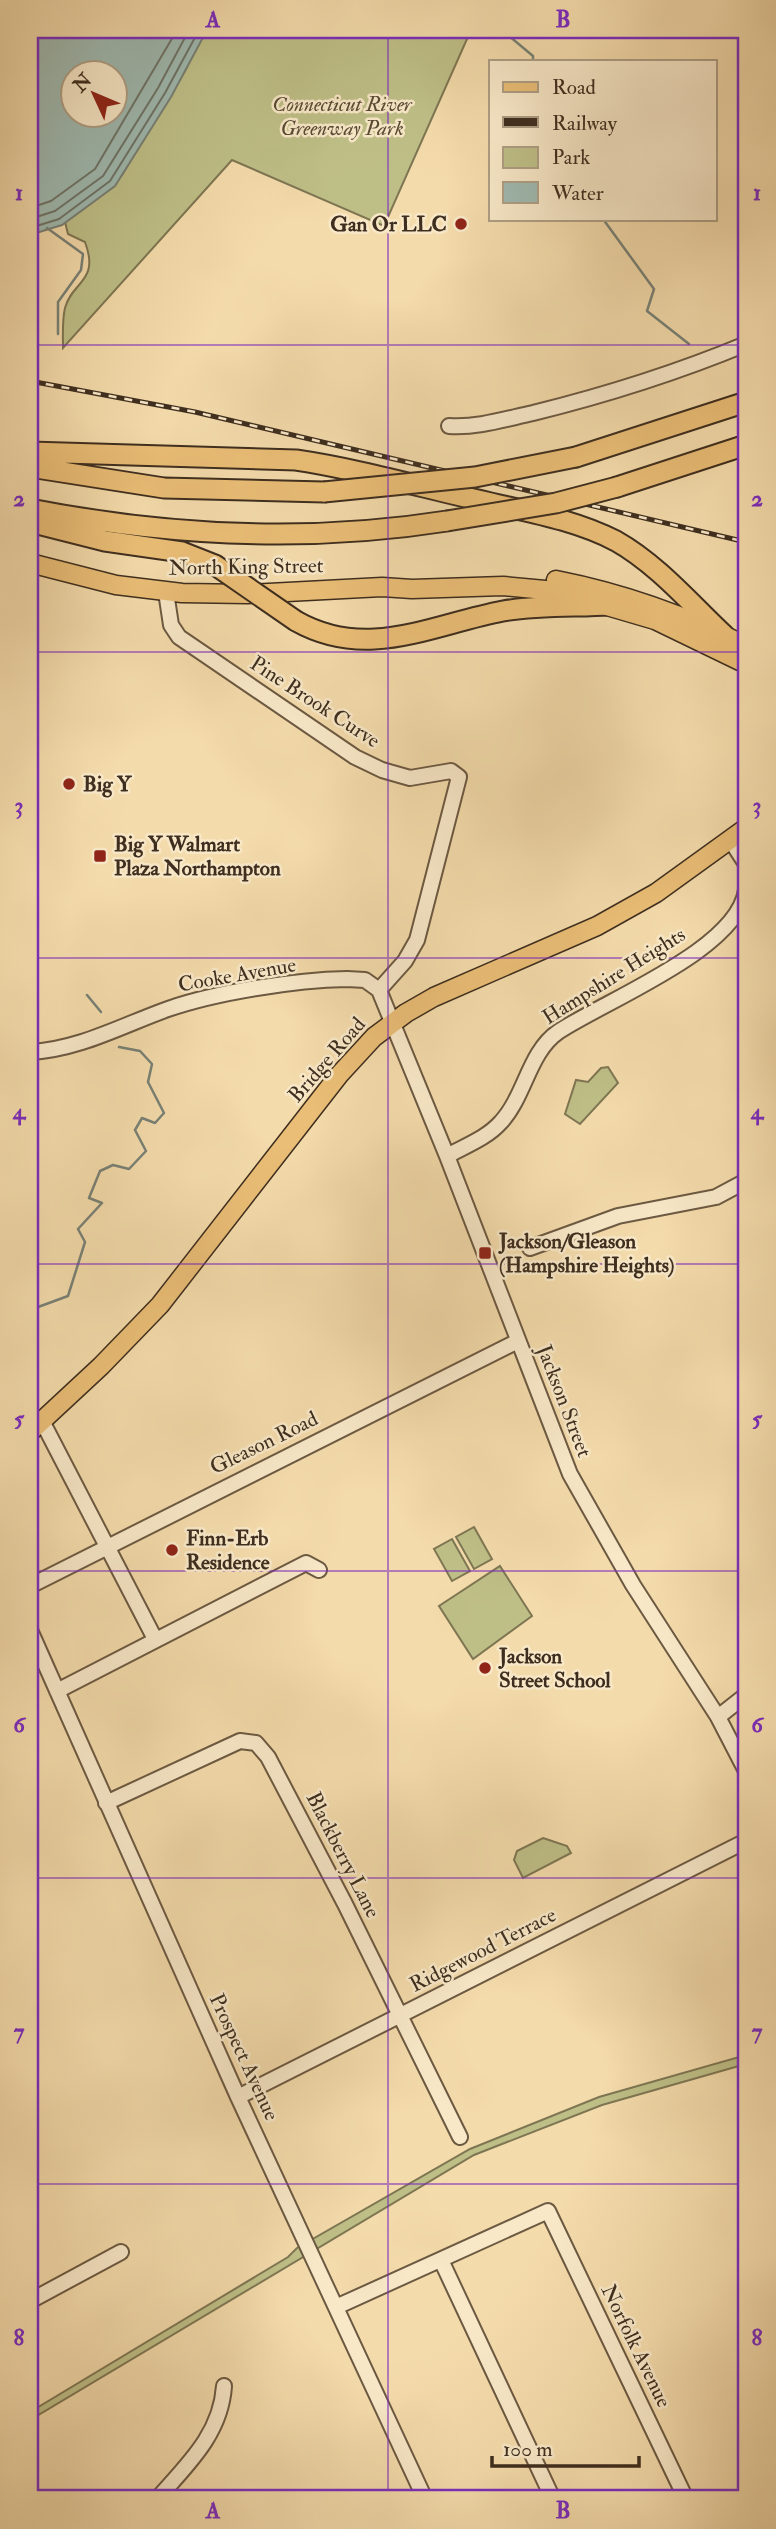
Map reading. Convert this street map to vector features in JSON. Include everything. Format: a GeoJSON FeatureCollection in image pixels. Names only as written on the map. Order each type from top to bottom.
{"type":"FeatureCollection","features":[{"type":"Feature","properties":{"kind":"highway"},"geometry":{"type":"LineString","coordinates":[[30,467],[164,488],[324,492],[475,477],[576,457],[746,402]]}},
{"type":"Feature","properties":{"kind":"highway"},"geometry":{"type":"LineString","coordinates":[[30,509],[145,527],[250,535],[357,532],[556,503],[617,487],[746,445]]}},
{"type":"Feature","properties":{"kind":"highway"},"geometry":{"type":"LineString","coordinates":[[30,452],[296,460],[333,465],[550,518],[595,531],[628,549],[724,635]]}},
{"type":"Feature","properties":{"kind":"highway"},"geometry":{"type":"LineString","coordinates":[[30,522],[105,541],[181,552],[215,565],[296,621],[334,638],[375,641],[505,611],[610,605]]}},
{"type":"Feature","properties":{"kind":"main road","name":"North King Street"},"geometry":{"type":"LineString","coordinates":[[30,563],[116,585],[166,592],[248,594],[382,587],[522,587],[610,605],[655,620],[746,664]]}},
{"type":"Feature","properties":{"kind":"main road","name":"North King Street"},"geometry":{"type":"LineString","coordinates":[[382,587],[411,578],[456,575],[553,580],[624,596],[746,646]]}},
{"type":"Feature","properties":{"kind":"main road","name":"Bridge Road"},"geometry":{"type":"LineString","coordinates":[[36,1426],[101,1366],[160,1305],[339,1075],[392,1022],[435,997],[597,926],[666,887],[746,828]]}},
{"type":"Feature","properties":{"kind":"street"},"geometry":{"type":"LineString","coordinates":[[449,426],[471,426],[579,402],[639,384],[746,344]]}},
{"type":"Feature","properties":{"kind":"street","name":"Pine Brook Curve"},"geometry":{"type":"LineString","coordinates":[[166,592],[172,625],[188,644],[355,757],[382,770],[410,778],[451,771],[459,777],[416,940],[405,961],[379,990]]}},
{"type":"Feature","properties":{"kind":"street"},"geometry":{"type":"LineString","coordinates":[[731,841],[746,864]]}},
{"type":"Feature","properties":{"kind":"street","name":"Hampshire Heights"},"geometry":{"type":"LineString","coordinates":[[447,1156],[486,1136],[501,1122],[520,1094],[549,1039],[693,955],[734,917],[742,906],[746,890]]}},
{"type":"Feature","properties":{"kind":"street","name":"Cooke Avenue"},"geometry":{"type":"LineString","coordinates":[[30,1052],[69,1046],[167,1009],[232,993],[356,978],[379,990]]}},
{"type":"Feature","properties":{"kind":"street"},"geometry":{"type":"LineString","coordinates":[[379,990],[392,1022]]}},
{"type":"Feature","properties":{"kind":"street","name":"Jackson Street"},"geometry":{"type":"LineString","coordinates":[[392,1022],[576,1487],[633,1585],[718,1717],[746,1771]]}},
{"type":"Feature","properties":{"kind":"street"},"geometry":{"type":"LineString","coordinates":[[530,1248],[625,1214],[716,1197],[746,1181]]}},
{"type":"Feature","properties":{"kind":"street","name":"Gleason Road"},"geometry":{"type":"LineString","coordinates":[[30,1586],[518,1341]]}},
{"type":"Feature","properties":{"kind":"street"},"geometry":{"type":"LineString","coordinates":[[36,1426],[107,1547],[155,1639]]}},
{"type":"Feature","properties":{"kind":"street"},"geometry":{"type":"LineString","coordinates":[[57,1691],[306,1563],[319,1570]]}},
{"type":"Feature","properties":{"kind":"street","name":"Prospect Avenue"},"geometry":{"type":"LineString","coordinates":[[30,1630],[238,2097],[425,2499]]}},
{"type":"Feature","properties":{"kind":"street"},"geometry":{"type":"LineString","coordinates":[[718,1717],[746,1695]]}},
{"type":"Feature","properties":{"kind":"street","name":"Blackberry Lane"},"geometry":{"type":"LineString","coordinates":[[106,1803],[240,1741],[256,1743],[268,1757],[460,2137]]}},
{"type":"Feature","properties":{"kind":"street","name":"Ridgewood Terrace"},"geometry":{"type":"LineString","coordinates":[[238,2097],[746,1841]]}},
{"type":"Feature","properties":{"kind":"street","name":"Norfolk Avenue"},"geometry":{"type":"LineString","coordinates":[[441,2260],[548,2211],[686,2499]]}},
{"type":"Feature","properties":{"kind":"street"},"geometry":{"type":"LineString","coordinates":[[30,2301],[121,2252]]}},
{"type":"Feature","properties":{"kind":"street"},"geometry":{"type":"LineString","coordinates":[[336,2307],[441,2260],[553,2499]]}},
{"type":"Feature","properties":{"kind":"street"},"geometry":{"type":"LineString","coordinates":[[157,2499],[210,2434],[221,2407],[224,2386]]}},
{"type":"Feature","properties":{"kind":"green space","name":"Connecticut River Greenway Park"},"geometry":{"type":"Polygon","coordinates":[[[204,30],[471,30],[384,226],[232,160],[63,348],[65,308],[68,299],[87,273],[89,265],[85,242],[68,234],[64,218],[122,175],[185,71],[204,30]]]}},
{"type":"Feature","properties":{"kind":"green space"},"geometry":{"type":"Polygon","coordinates":[[[608,1067],[618,1083],[580,1124],[565,1114],[576,1080],[588,1082],[601,1068],[608,1067]]]}},
{"type":"Feature","properties":{"kind":"green space"},"geometry":{"type":"Polygon","coordinates":[[[474,1527],[492,1559],[474,1569],[456,1537],[474,1527]]]}},
{"type":"Feature","properties":{"kind":"green space"},"geometry":{"type":"Polygon","coordinates":[[[452,1539],[470,1571],[452,1581],[434,1549],[452,1539]]]}},
{"type":"Feature","properties":{"kind":"green space"},"geometry":{"type":"Polygon","coordinates":[[[500,1566],[532,1616],[473,1659],[439,1606],[500,1566]]]}},
{"type":"Feature","properties":{"kind":"green space"},"geometry":{"type":"Polygon","coordinates":[[[543,1838],[567,1846],[571,1853],[523,1878],[514,1860],[517,1851],[543,1838]]]}},
{"type":"Feature","properties":{"kind":"green space"},"geometry":{"type":"Polygon","coordinates":[[[746,2055],[746,2064],[602,2105],[474,2155],[30,2420],[30,2412],[288,2257],[297,2248],[470,2149],[599,2097],[746,2055]]]}},
{"type":"Feature","properties":{"kind":"water"},"geometry":{"type":"Polygon","coordinates":[[[30,30],[207,30],[171,97],[115,186],[62,225],[30,235],[30,30]]]}},
{"type":"Feature","properties":{"kind":"waterway"},"geometry":{"type":"LineString","coordinates":[[502,30],[533,56],[533,60]]}},
{"type":"Feature","properties":{"kind":"waterway"},"geometry":{"type":"LineString","coordinates":[[604,220],[654,289],[647,311],[689,344]]}},
{"type":"Feature","properties":{"kind":"waterway"},"geometry":{"type":"LineString","coordinates":[[47,228],[83,254],[81,270],[58,302],[58,334]]}},
{"type":"Feature","properties":{"kind":"waterway"},"geometry":{"type":"LineString","coordinates":[[87,995],[101,1012]]}},
{"type":"Feature","properties":{"kind":"waterway"},"geometry":{"type":"LineString","coordinates":[[30,1310],[68,1296],[85,1242],[78,1229],[102,1203],[89,1198],[100,1171],[113,1165],[129,1169],[146,1151],[135,1130],[142,1118],[155,1123],[164,1113],[148,1082],[152,1064],[140,1051],[119,1047]]}},
{"type":"Feature","properties":{"kind":"railway"},"geometry":{"type":"LineString","coordinates":[[30,381],[195,412],[746,542]]}},
{"type":"Feature","properties":{"kind":"place","name":"Gan Or LLC"},"geometry":{"type":"Point","coordinates":[461,224]}},
{"type":"Feature","properties":{"kind":"place","name":"Big Y"},"geometry":{"type":"Point","coordinates":[69,784]}},
{"type":"Feature","properties":{"kind":"place","name":"Big Y Walmart Plaza Northampton"},"geometry":{"type":"Point","coordinates":[100,856]}},
{"type":"Feature","properties":{"kind":"place","name":"Jackson/Gleason (Hampshire Heights)"},"geometry":{"type":"Point","coordinates":[485,1253]}},
{"type":"Feature","properties":{"kind":"place","name":"Finn-Erb Residence"},"geometry":{"type":"Point","coordinates":[172,1550]}},
{"type":"Feature","properties":{"kind":"place","name":"Jackson Street School"},"geometry":{"type":"Point","coordinates":[485,1668]}}]}
